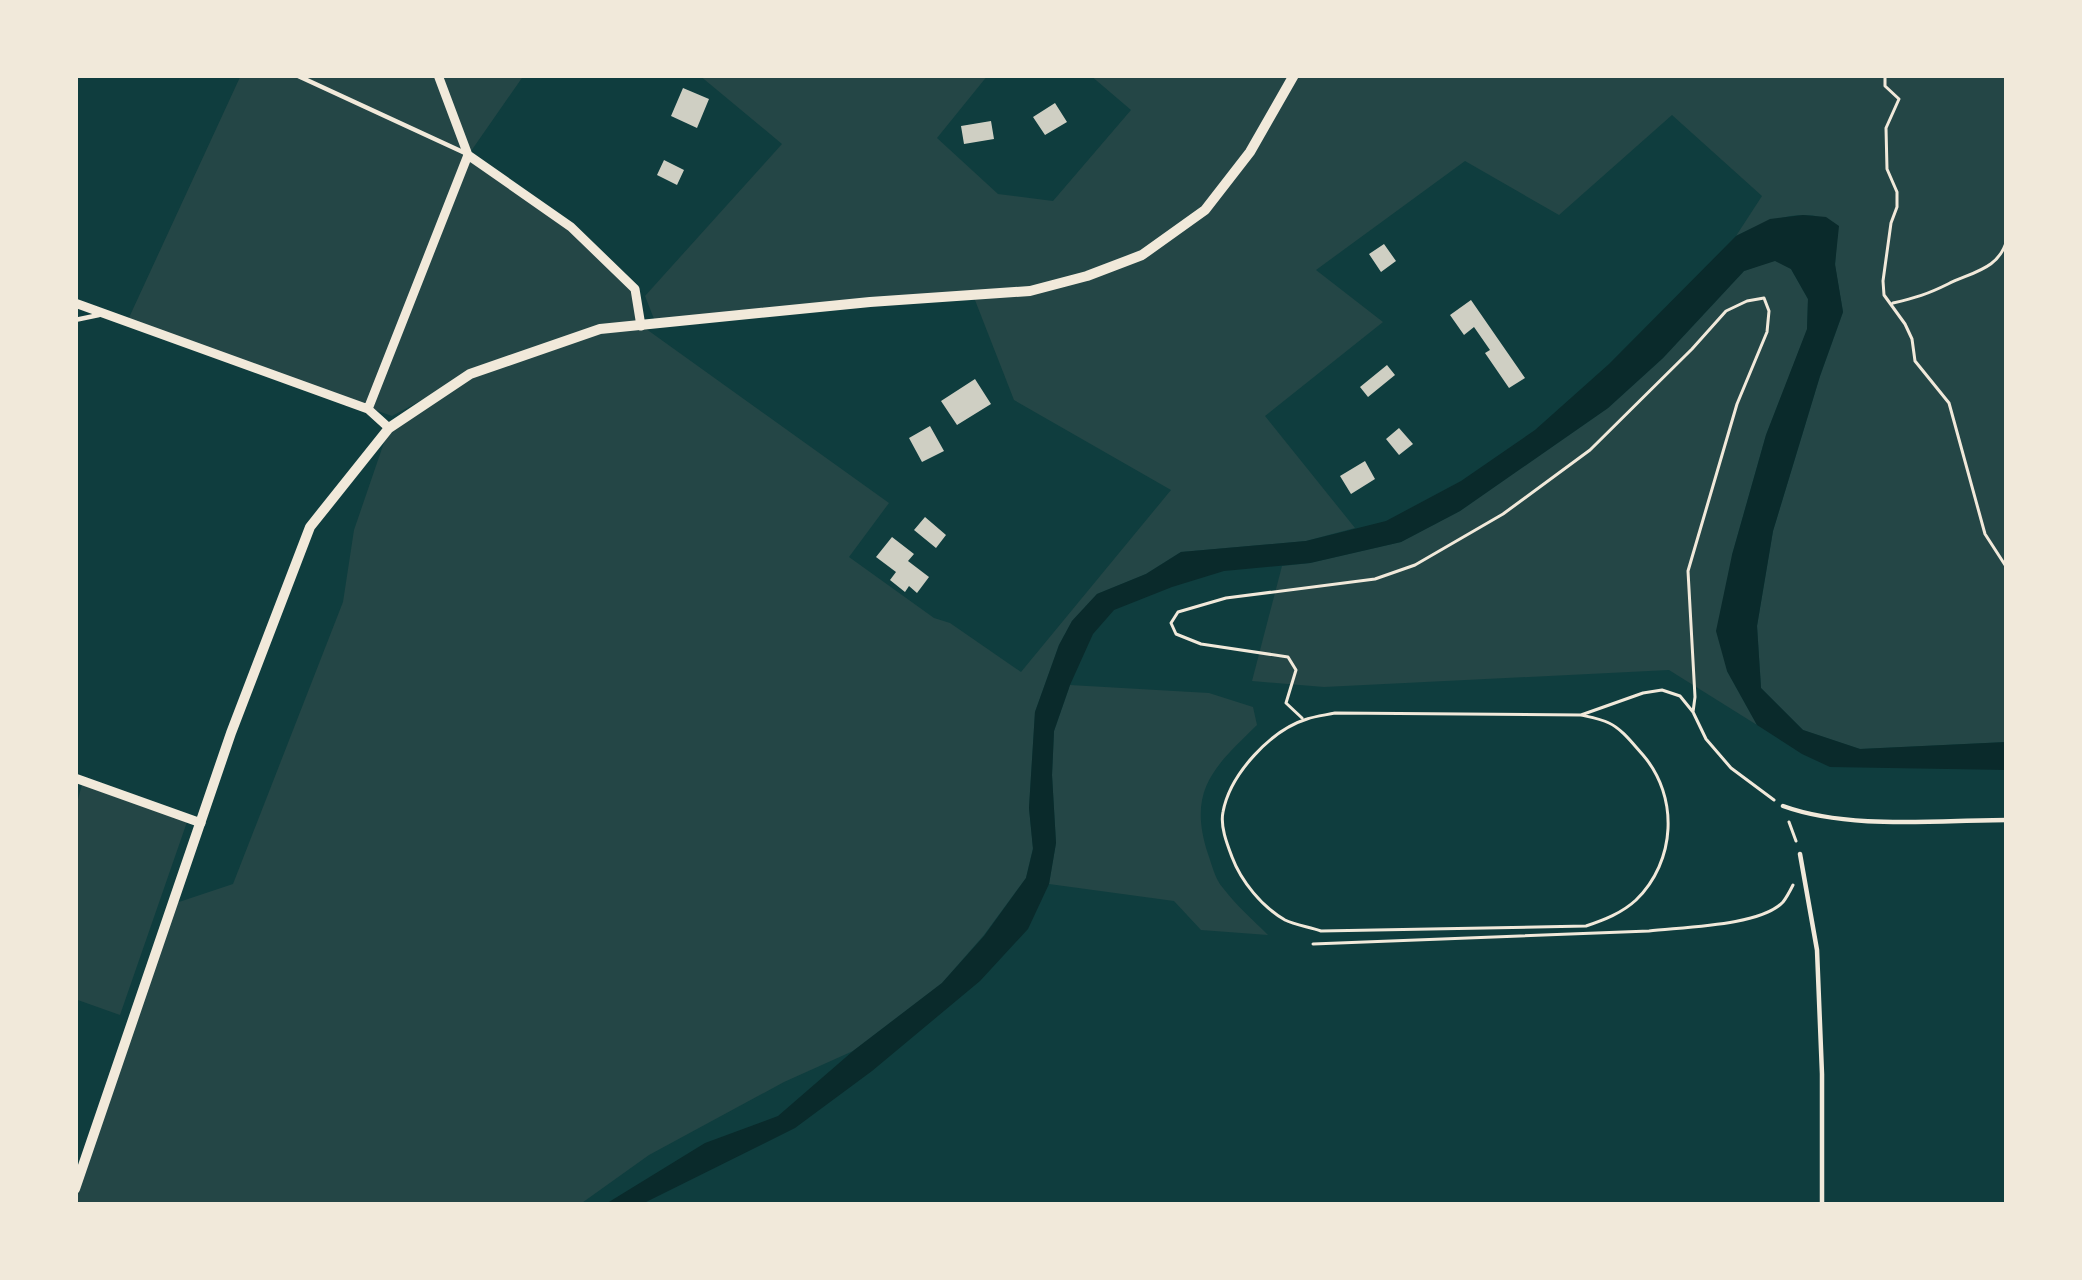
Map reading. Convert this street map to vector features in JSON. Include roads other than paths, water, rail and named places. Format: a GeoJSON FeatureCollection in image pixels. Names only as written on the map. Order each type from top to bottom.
{"type":"FeatureCollection","features":[{"type":"Feature","properties":{"kind":"street"},"geometry":{"type":"LineString","coordinates":[[438,75],[468,155],[571,226],[635,289],[641,326]]}},
{"type":"Feature","properties":{"kind":"street"},"geometry":{"type":"LineString","coordinates":[[75,1189],[231,733],[310,527],[389,428],[470,374],[600,329],[1030,291],[1142,255],[1205,210],[1250,152],[1294,75]]}},
{"type":"Feature","properties":{"kind":"street"},"geometry":{"type":"LineString","coordinates":[[368,409],[468,155]]}},
{"type":"Feature","properties":{"kind":"street"},"geometry":{"type":"LineString","coordinates":[[75,303],[368,409],[389,428]]}},
{"type":"Feature","properties":{"kind":"street"},"geometry":{"type":"LineString","coordinates":[[75,778],[201,824]]}},
{"type":"Feature","properties":{"kind":"lane"},"geometry":{"type":"LineString","coordinates":[[296,75],[468,155]]}},
{"type":"Feature","properties":{"kind":"lane"},"geometry":{"type":"LineString","coordinates":[[75,320],[104,314]]}},
{"type":"Feature","properties":{"kind":"lane"},"geometry":{"type":"LineString","coordinates":[[1783,806],[1824,817],[2007,820]]}},
{"type":"Feature","properties":{"kind":"lane"},"geometry":{"type":"LineString","coordinates":[[1800,854],[1816,950],[1822,1205]]}}]}
